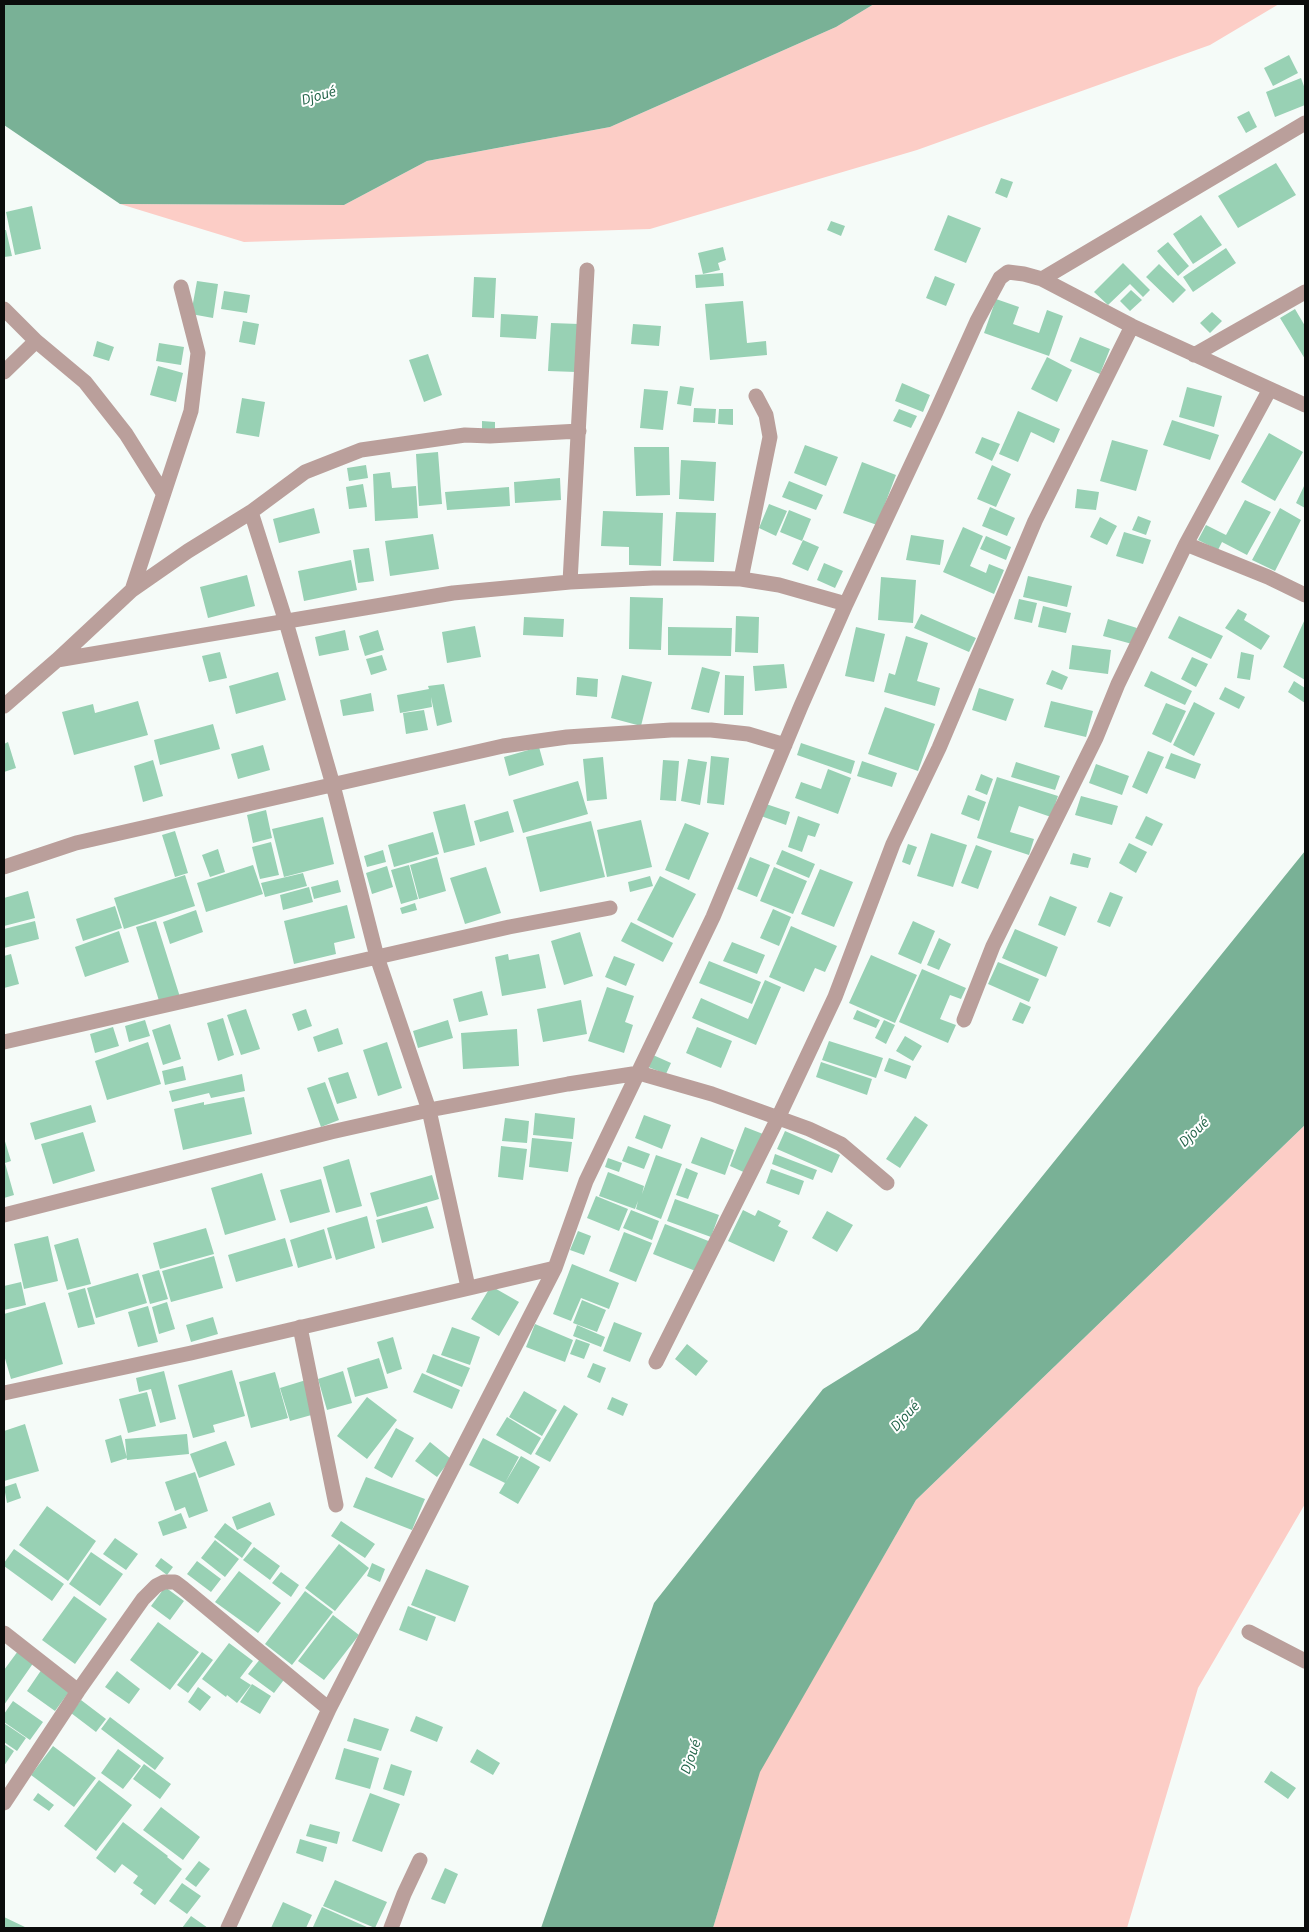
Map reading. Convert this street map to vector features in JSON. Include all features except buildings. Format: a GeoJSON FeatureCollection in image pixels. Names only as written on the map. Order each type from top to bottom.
{"type":"FeatureCollection","features":[{"type":"Feature","properties":{"kind":"street"},"geometry":{"type":"LineString","coordinates":[[1042,279],[1305,123]]}},
{"type":"Feature","properties":{"kind":"street"},"geometry":{"type":"LineString","coordinates":[[570,582],[587,270]]}},
{"type":"Feature","properties":{"kind":"street"},"geometry":{"type":"LineString","coordinates":[[228,1928],[329,1709],[555,1268],[586,1181],[713,916],[846,604],[989,296],[1000,278],[1008,272],[1042,279],[1132,326],[1305,405]]}},
{"type":"Feature","properties":{"kind":"street"},"geometry":{"type":"LineString","coordinates":[[132,590],[191,411],[198,353],[181,288]]}},
{"type":"Feature","properties":{"kind":"street"},"geometry":{"type":"LineString","coordinates":[[1194,355],[1305,292]]}},
{"type":"Feature","properties":{"kind":"street"},"geometry":{"type":"LineString","coordinates":[[4,308],[36,341],[85,382],[126,434],[163,493]]}},
{"type":"Feature","properties":{"kind":"street"},"geometry":{"type":"LineString","coordinates":[[656,1362],[778,1118],[835,997],[894,844],[939,748],[1035,521],[1132,326]]}},
{"type":"Feature","properties":{"kind":"street"},"geometry":{"type":"LineString","coordinates":[[4,372],[36,341]]}},
{"type":"Feature","properties":{"kind":"street"},"geometry":{"type":"LineString","coordinates":[[964,1020],[993,946],[1096,738],[1118,684],[1186,544],[1270,389]]}},
{"type":"Feature","properties":{"kind":"street"},"geometry":{"type":"LineString","coordinates":[[741,580],[770,437],[766,415],[756,396]]}},
{"type":"Feature","properties":{"kind":"street"},"geometry":{"type":"LineString","coordinates":[[4,706],[57,660],[132,590],[188,551],[251,512],[305,472],[360,450],[465,435],[490,436],[579,431]]}},
{"type":"Feature","properties":{"kind":"street"},"geometry":{"type":"LineString","coordinates":[[251,512],[286,622],[333,785],[377,957],[429,1110],[468,1287]]}},
{"type":"Feature","properties":{"kind":"street"},"geometry":{"type":"LineString","coordinates":[[1186,544],[1268,577],[1305,596]]}},
{"type":"Feature","properties":{"kind":"street"},"geometry":{"type":"LineString","coordinates":[[57,660],[453,593],[570,582],[653,578],[741,580],[779,585],[846,604]]}},
{"type":"Feature","properties":{"kind":"street"},"geometry":{"type":"LineString","coordinates":[[4,867],[76,843],[503,746],[567,737],[671,730],[712,730],[748,734],[785,745]]}},
{"type":"Feature","properties":{"kind":"street"},"geometry":{"type":"LineString","coordinates":[[4,1042],[509,927],[610,908]]}},
{"type":"Feature","properties":{"kind":"street"},"geometry":{"type":"LineString","coordinates":[[4,1215],[331,1132],[429,1110],[639,1073],[712,1094],[809,1129],[841,1144],[887,1183]]}},
{"type":"Feature","properties":{"kind":"street"},"geometry":{"type":"LineString","coordinates":[[4,1392],[191,1353],[555,1268]]}},
{"type":"Feature","properties":{"kind":"street"},"geometry":{"type":"LineString","coordinates":[[300,1327],[336,1505]]}},
{"type":"Feature","properties":{"kind":"street"},"geometry":{"type":"LineString","coordinates":[[4,1803],[78,1691],[143,1599],[156,1586],[164,1582],[175,1582],[329,1709]]}},
{"type":"Feature","properties":{"kind":"street"},"geometry":{"type":"LineString","coordinates":[[1250,1632],[1305,1661]]}},
{"type":"Feature","properties":{"kind":"street"},"geometry":{"type":"LineString","coordinates":[[4,1633],[78,1691]]}},
{"type":"Feature","properties":{"kind":"street"},"geometry":{"type":"LineString","coordinates":[[391,1928],[420,1860]]}},
{"type":"Feature","properties":{"kind":"shaded area"},"geometry":{"type":"Polygon","coordinates":[[[874,4],[1279,4],[1210,45],[917,150],[650,229],[244,242],[120,204],[344,205],[427,161],[610,127],[836,27],[874,4]]]}},
{"type":"Feature","properties":{"kind":"shaded area"},"geometry":{"type":"Polygon","coordinates":[[[1305,1125],[1305,1504],[1198,1688],[1127,1928],[713,1928],[759,1772],[916,1500],[1305,1125]]]}},
{"type":"Feature","properties":{"kind":"water","name":"Djoué"},"geometry":{"type":"Polygon","coordinates":[[[4,4],[874,4],[836,27],[610,127],[427,161],[344,205],[120,204],[4,125],[4,4]]]}},
{"type":"Feature","properties":{"kind":"water","name":"Djoué"},"geometry":{"type":"Polygon","coordinates":[[[1305,851],[1305,1125],[916,1500],[760,1772],[713,1928],[541,1928],[654,1603],[823,1389],[918,1330],[1305,851]]]}}]}
